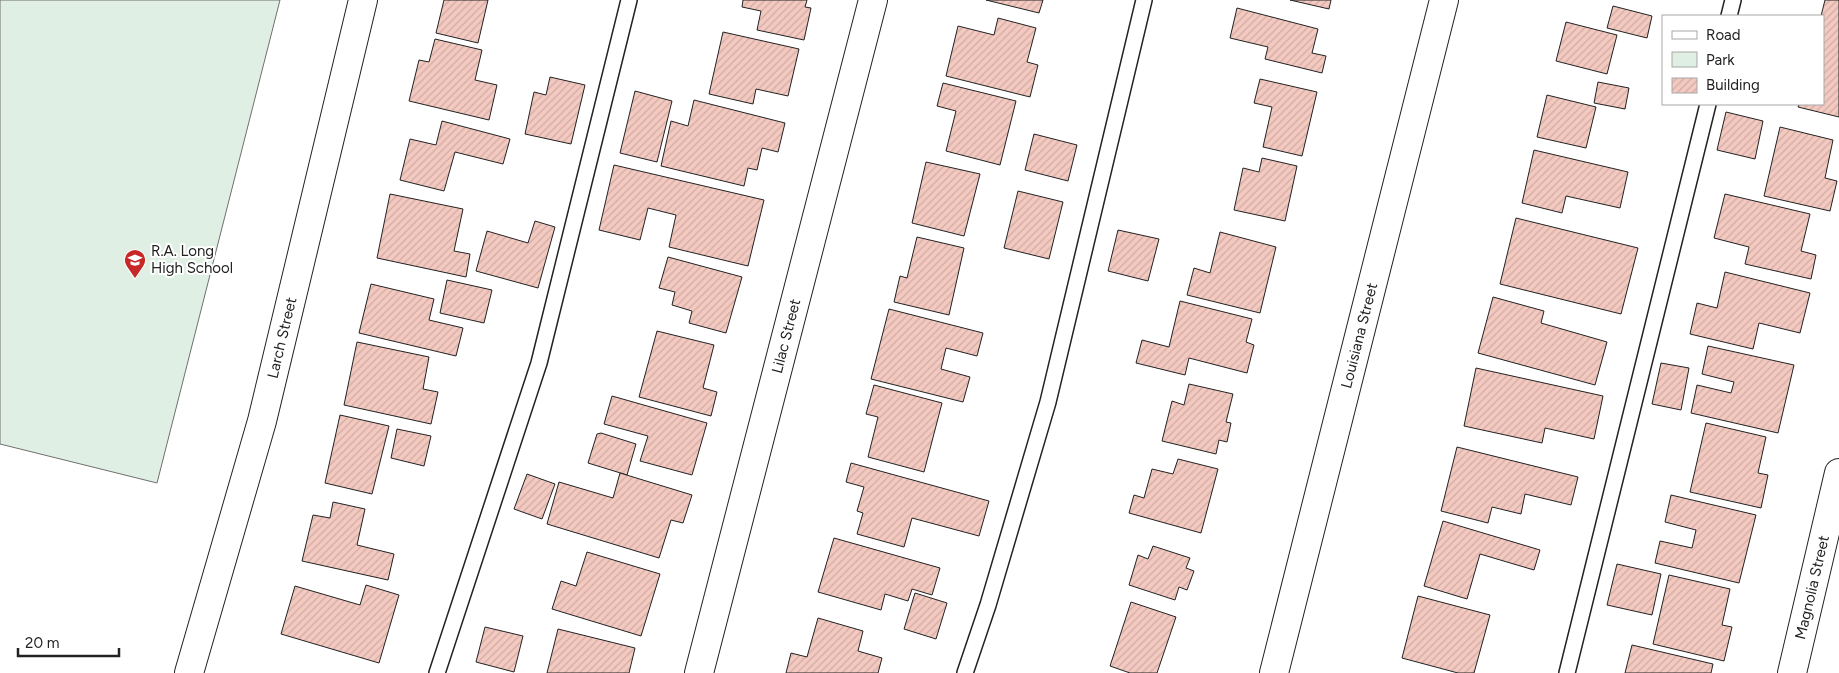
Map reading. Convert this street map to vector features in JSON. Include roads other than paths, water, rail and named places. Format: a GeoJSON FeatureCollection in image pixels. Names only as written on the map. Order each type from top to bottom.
{"type":"FeatureCollection","features":[{"type":"Feature","properties":{"kind":"street","name":"Larch Street"},"geometry":{"type":"LineString","coordinates":[[189,673],[262,421],[363,0]]}},
{"type":"Feature","properties":{"kind":"street","name":"Lilac Street"},"geometry":{"type":"LineString","coordinates":[[699,673],[873,0]]}},
{"type":"Feature","properties":{"kind":"street","name":"Louisiana Street"},"geometry":{"type":"LineString","coordinates":[[1274,673],[1444,0]]}},
{"type":"Feature","properties":{"kind":"street","name":"Magnolia Street"},"geometry":{"type":"LineString","coordinates":[[1792,673],[1839,473]]}},
{"type":"Feature","properties":{"kind":"lane"},"geometry":{"type":"LineString","coordinates":[[437,673],[539,363],[629,0]]}},
{"type":"Feature","properties":{"kind":"lane"},"geometry":{"type":"LineString","coordinates":[[965,673],[988,605],[1048,402],[1144,0]]}},
{"type":"Feature","properties":{"kind":"lane"},"geometry":{"type":"LineString","coordinates":[[1729,15],[1733,0]]}},
{"type":"Feature","properties":{"kind":"lane"},"geometry":{"type":"LineString","coordinates":[[1567,673],[1708,105]]}},
{"type":"Feature","properties":{"kind":"place","name":"R.A. Long High School"},"geometry":{"type":"Point","coordinates":[135,279]}}]}
